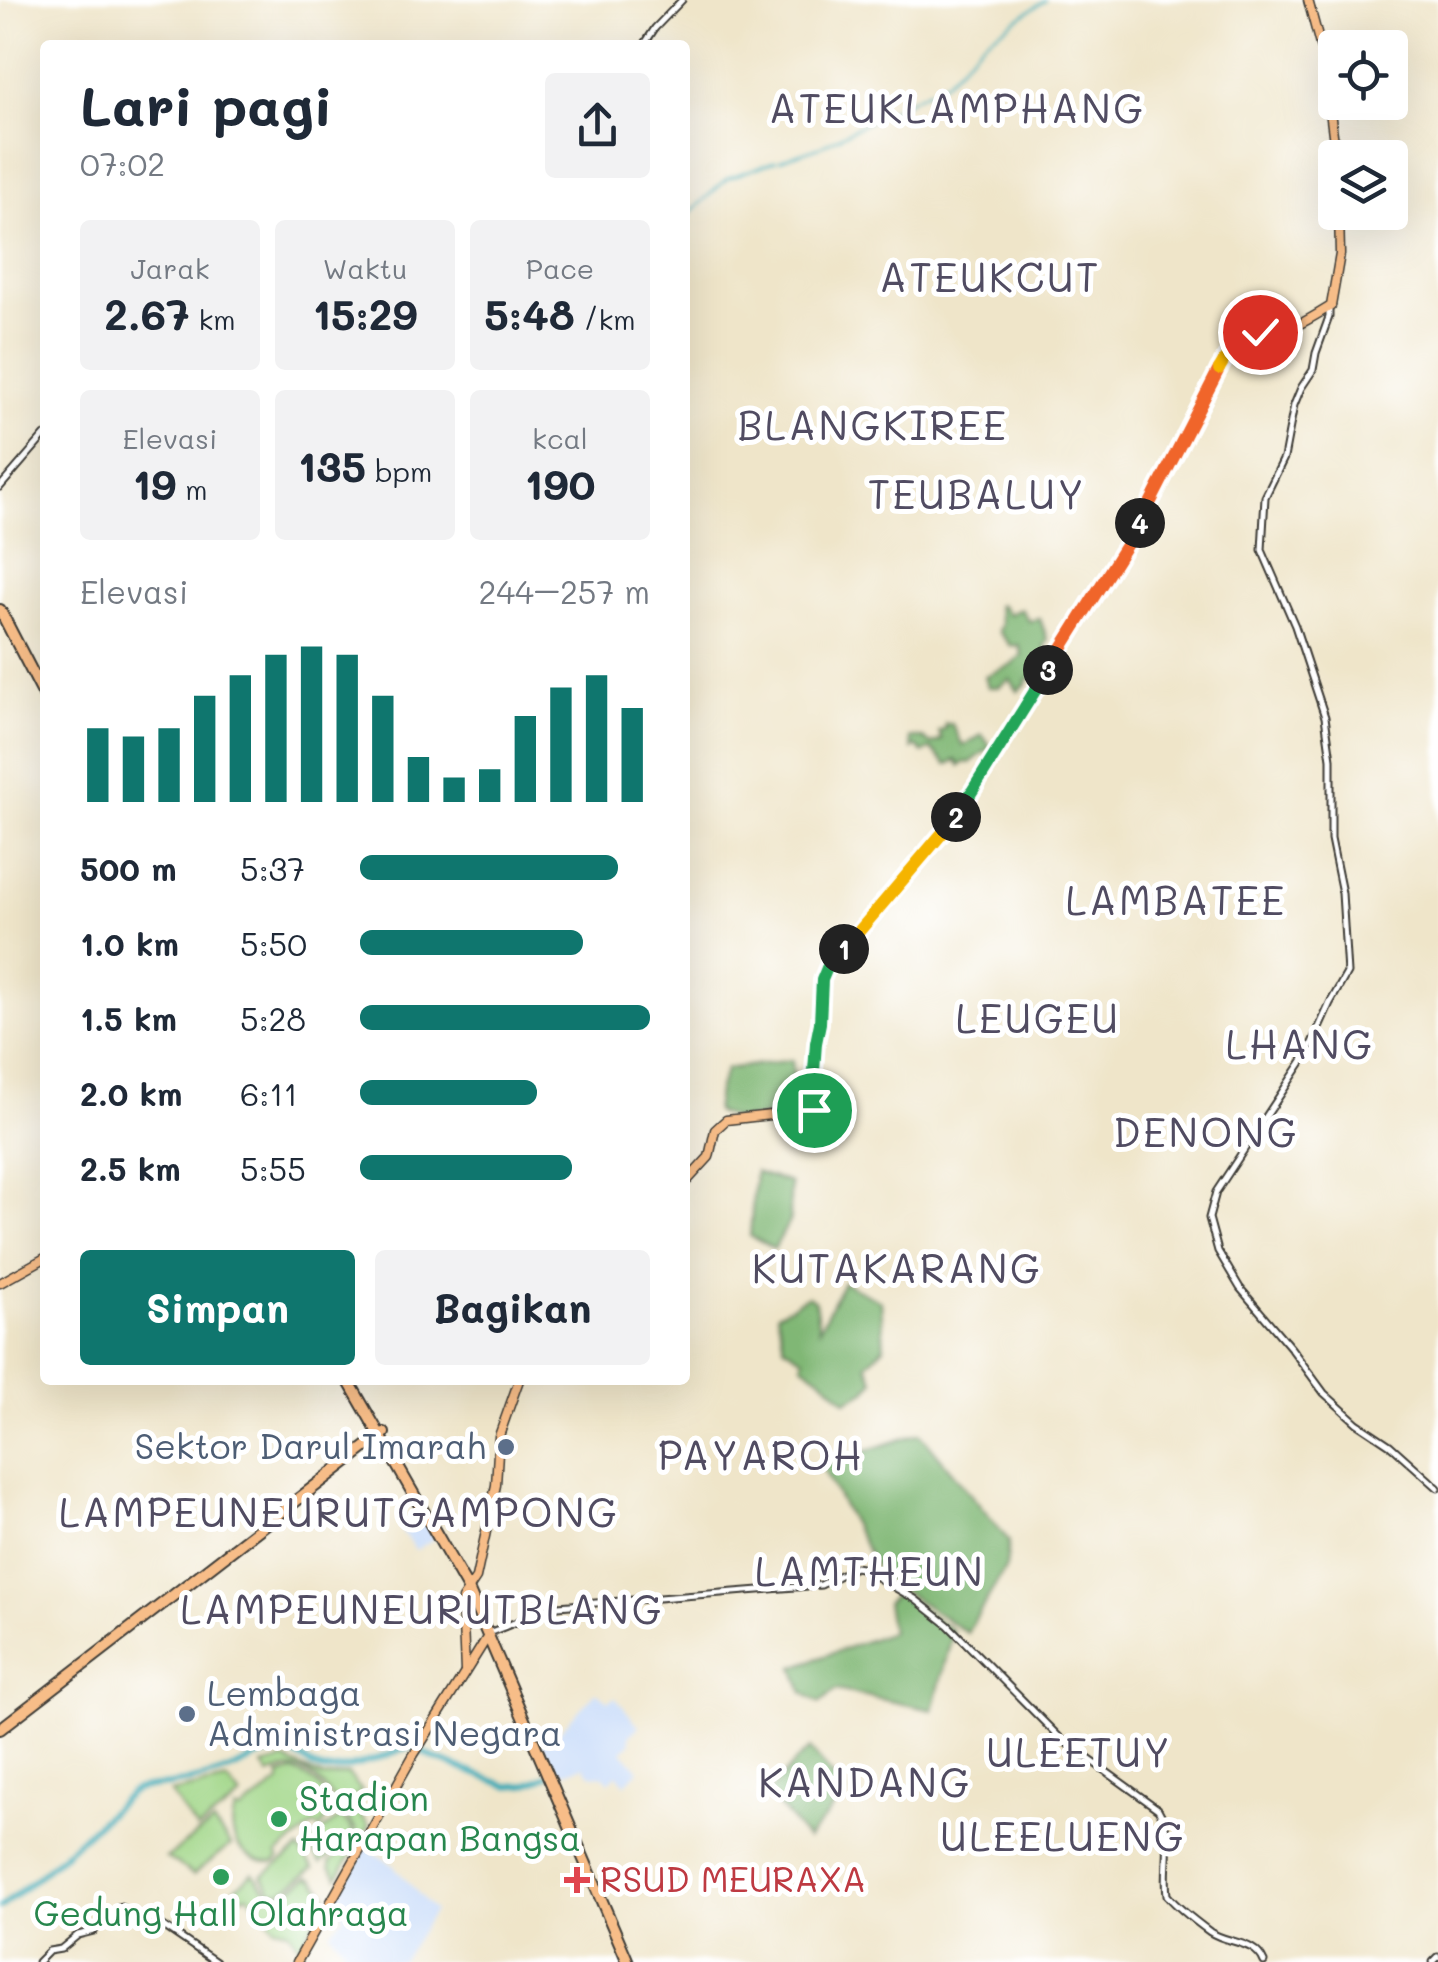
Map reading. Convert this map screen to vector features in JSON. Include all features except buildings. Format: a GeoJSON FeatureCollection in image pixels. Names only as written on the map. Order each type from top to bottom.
{"type":"FeatureCollection","features":[{"type":"Feature","properties":{"kind":"highway"},"geometry":{"type":"LineString","coordinates":[[0,613],[40,690]]}},
{"type":"Feature","properties":{"kind":"highway"},"geometry":{"type":"LineString","coordinates":[[354,1385],[469,1588],[630,1962]]}},
{"type":"Feature","properties":{"kind":"highway"},"geometry":{"type":"LineString","coordinates":[[2,1725],[382,1433]]}},
{"type":"Feature","properties":{"kind":"main road"},"geometry":{"type":"LineString","coordinates":[[1308,0],[1323,56],[1334,140]]}},
{"type":"Feature","properties":{"kind":"main road"},"geometry":{"type":"LineString","coordinates":[[690,1177],[708,1157],[716,1128],[726,1120],[818,1108],[814,1071],[822,980],[827,968],[949,828],[1138,527],[1233,344],[1260,332],[1281,332],[1329,308],[1340,254],[1339,230]]}},
{"type":"Feature","properties":{"kind":"main road"},"geometry":{"type":"LineString","coordinates":[[0,1284],[40,1261]]}},
{"type":"Feature","properties":{"kind":"main road"},"geometry":{"type":"LineString","coordinates":[[465,1672],[462,1599],[476,1578],[496,1485],[499,1436],[516,1385]]}},
{"type":"Feature","properties":{"kind":"main road"},"geometry":{"type":"LineString","coordinates":[[300,1962],[411,1769],[422,1743],[488,1636]]}},
{"type":"Feature","properties":{"kind":"street"},"geometry":{"type":"LineString","coordinates":[[647,40],[682,0]]}},
{"type":"Feature","properties":{"kind":"street"},"geometry":{"type":"LineString","coordinates":[[1329,308],[1313,368],[1294,404],[1284,458],[1265,497],[1262,550],[1295,626],[1325,716],[1331,759],[1331,839],[1342,892],[1347,973],[1306,1056],[1216,1192],[1210,1218],[1223,1262],[1325,1395],[1438,1488]]}},
{"type":"Feature","properties":{"kind":"street"},"geometry":{"type":"LineString","coordinates":[[0,487],[40,441]]}},
{"type":"Feature","properties":{"kind":"street"},"geometry":{"type":"LineString","coordinates":[[488,1636],[558,1606],[821,1585],[849,1568],[862,1568],[942,1619],[1061,1740],[1158,1809],[1168,1837],[1166,1894],[1212,1933],[1259,1951],[1264,1962]]}},
{"type":"Feature","properties":{"kind":"street"},"geometry":{"type":"LineString","coordinates":[[38,1962],[78,1934],[94,1930],[120,1907],[159,1923],[216,1962]]}},
{"type":"Feature","properties":{"kind":"shaded area"},"geometry":{"type":"Polygon","coordinates":[[[421,1513],[436,1537],[416,1550],[398,1527],[421,1513]]]}},
{"type":"Feature","properties":{"kind":"shaded area"},"geometry":{"type":"Polygon","coordinates":[[[596,1692],[608,1701],[615,1697],[639,1726],[622,1751],[639,1770],[625,1784],[617,1774],[609,1782],[604,1776],[590,1774],[584,1766],[554,1776],[541,1744],[554,1737],[596,1692]]]}},
{"type":"Feature","properties":{"kind":"shaded area"},"geometry":{"type":"Polygon","coordinates":[[[365,1847],[392,1864],[434,1911],[401,1962],[357,1962],[342,1951],[330,1932],[344,1915],[331,1903],[365,1847]]]}},
{"type":"Feature","properties":{"kind":"green space"},"geometry":{"type":"Polygon","coordinates":[[[1000,605],[1008,614],[1021,609],[1029,621],[1040,619],[1048,641],[1044,645],[1049,658],[1038,664],[1045,671],[1041,678],[1026,679],[1027,683],[1018,691],[1010,679],[999,687],[988,687],[985,676],[1013,664],[1022,655],[1019,645],[1011,646],[998,631],[1000,605]]]}},
{"type":"Feature","properties":{"kind":"green space"},"geometry":{"type":"Polygon","coordinates":[[[945,724],[952,724],[963,746],[982,735],[991,747],[960,766],[956,760],[947,765],[931,749],[923,753],[916,746],[912,749],[910,738],[923,738],[931,744],[942,740],[939,732],[945,724]]]}},
{"type":"Feature","properties":{"kind":"green space"},"geometry":{"type":"Polygon","coordinates":[[[792,1060],[798,1112],[738,1120],[715,1112],[726,1069],[792,1060]]]}},
{"type":"Feature","properties":{"kind":"green space"},"geometry":{"type":"Polygon","coordinates":[[[755,1172],[790,1183],[790,1220],[774,1249],[750,1236],[755,1172]]]}},
{"type":"Feature","properties":{"kind":"green space"},"geometry":{"type":"Polygon","coordinates":[[[843,1282],[881,1301],[884,1347],[867,1364],[874,1381],[866,1391],[846,1401],[802,1364],[804,1358],[784,1346],[777,1314],[808,1296],[815,1301],[819,1329],[843,1282]]]}},
{"type":"Feature","properties":{"kind":"green space"},"geometry":{"type":"Polygon","coordinates":[[[920,1433],[1009,1541],[1006,1567],[967,1633],[880,1575],[823,1469],[827,1464],[920,1433]]]}},
{"type":"Feature","properties":{"kind":"green space"},"geometry":{"type":"Polygon","coordinates":[[[898,1592],[953,1631],[933,1710],[836,1690],[820,1703],[803,1693],[794,1667],[891,1632],[886,1603],[898,1592]]]}},
{"type":"Feature","properties":{"kind":"green space"},"geometry":{"type":"Polygon","coordinates":[[[810,1749],[846,1793],[807,1839],[768,1793],[810,1749]]]}},
{"type":"Feature","properties":{"kind":"green space"},"geometry":{"type":"Polygon","coordinates":[[[284,1760],[324,1778],[348,1774],[362,1791],[340,1808],[311,1775],[293,1769],[269,1775],[263,1766],[284,1760]]]}},
{"type":"Feature","properties":{"kind":"green space","name":"Stadion Harapan Bangsa"},"geometry":{"type":"Polygon","coordinates":[[[294,1772],[319,1787],[327,1803],[325,1820],[319,1829],[315,1825],[277,1854],[275,1862],[255,1859],[235,1840],[235,1810],[241,1811],[281,1782],[279,1775],[294,1772]]]}},
{"type":"Feature","properties":{"kind":"green space"},"geometry":{"type":"Polygon","coordinates":[[[228,1781],[241,1797],[197,1830],[170,1793],[228,1781]]]}},
{"type":"Feature","properties":{"kind":"green space"},"geometry":{"type":"Polygon","coordinates":[[[355,1808],[369,1826],[338,1877],[330,1862],[355,1840],[356,1830],[345,1815],[355,1808]]]}},
{"type":"Feature","properties":{"kind":"green space"},"geometry":{"type":"Polygon","coordinates":[[[341,1817],[352,1829],[352,1837],[321,1863],[306,1844],[341,1817]]]}},
{"type":"Feature","properties":{"kind":"green space"},"geometry":{"type":"Polygon","coordinates":[[[213,1823],[231,1845],[193,1875],[166,1858],[213,1823]]]}},
{"type":"Feature","properties":{"kind":"green space"},"geometry":{"type":"Polygon","coordinates":[[[299,1849],[314,1868],[281,1892],[272,1891],[262,1876],[299,1849]]]}},
{"type":"Feature","properties":{"kind":"green space"},"geometry":{"type":"Polygon","coordinates":[[[253,1873],[273,1895],[283,1894],[308,1877],[328,1897],[300,1947],[288,1930],[275,1927],[248,1895],[243,1897],[234,1889],[253,1873]]]}},
{"type":"Feature","properties":{"kind":"waterway"},"geometry":{"type":"LineString","coordinates":[[935,87],[945,82],[984,41],[1046,0]]}},
{"type":"Feature","properties":{"kind":"waterway"},"geometry":{"type":"LineString","coordinates":[[780,160],[819,147],[931,89]]}},
{"type":"Feature","properties":{"kind":"waterway"},"geometry":{"type":"LineString","coordinates":[[690,212],[728,178],[776,161]]}},
{"type":"Feature","properties":{"kind":"waterway"},"geometry":{"type":"LineString","coordinates":[[0,1908],[131,1792],[209,1777],[273,1753],[293,1754],[316,1768],[331,1770],[412,1746],[508,1786],[525,1785],[548,1776]]}},
{"type":"Feature","properties":{"kind":"place","name":"Sektor Darul Imarah"},"geometry":{"type":"Point","coordinates":[506,1447]}},
{"type":"Feature","properties":{"kind":"place","name":"Lembaga Administrasi Negara"},"geometry":{"type":"Point","coordinates":[187,1714]}},
{"type":"Feature","properties":{"kind":"place","name":"Stadion Harapan Bangsa"},"geometry":{"type":"Point","coordinates":[279,1819]}},
{"type":"Feature","properties":{"kind":"place","name":"Gedung Hall Olahraga"},"geometry":{"type":"Point","coordinates":[221,1877]}},
{"type":"Feature","properties":{"kind":"place","name":"RSUD MEURAXA"},"geometry":{"type":"Point","coordinates":[577,1880]}},
{"type":"Feature","properties":{"kind":"district","name":"ATEUKLAMPHANG"},"geometry":{"type":"Point","coordinates":[957,109]}},
{"type":"Feature","properties":{"kind":"district","name":"ATEUKCUT"},"geometry":{"type":"Point","coordinates":[990,278]}},
{"type":"Feature","properties":{"kind":"district","name":"BLANGKIREE"},"geometry":{"type":"Point","coordinates":[873,426]}},
{"type":"Feature","properties":{"kind":"district","name":"TEUBALUY"},"geometry":{"type":"Point","coordinates":[977,495]}},
{"type":"Feature","properties":{"kind":"district","name":"LAMBATEE"},"geometry":{"type":"Point","coordinates":[1176,901]}},
{"type":"Feature","properties":{"kind":"district","name":"LEUGEU"},"geometry":{"type":"Point","coordinates":[1038,1019]}},
{"type":"Feature","properties":{"kind":"district","name":"LHANG"},"geometry":{"type":"Point","coordinates":[1300,1045]}},
{"type":"Feature","properties":{"kind":"district","name":"DENONG"},"geometry":{"type":"Point","coordinates":[1206,1133]}},
{"type":"Feature","properties":{"kind":"district","name":"KUTAKARANG"},"geometry":{"type":"Point","coordinates":[897,1269]}},
{"type":"Feature","properties":{"kind":"district","name":"PAYAROH"},"geometry":{"type":"Point","coordinates":[761,1456]}},
{"type":"Feature","properties":{"kind":"district","name":"LAMPEUNEURUTGAMPONG"},"geometry":{"type":"Point","coordinates":[339,1513]}},
{"type":"Feature","properties":{"kind":"district","name":"LAMTHEUN"},"geometry":{"type":"Point","coordinates":[870,1572]}},
{"type":"Feature","properties":{"kind":"district","name":"LAMPEUNEURUTBLANG"},"geometry":{"type":"Point","coordinates":[422,1610]}},
{"type":"Feature","properties":{"kind":"district","name":"ULEETUY"},"geometry":{"type":"Point","coordinates":[1079,1753]}},
{"type":"Feature","properties":{"kind":"district","name":"KANDANG"},"geometry":{"type":"Point","coordinates":[865,1783]}},
{"type":"Feature","properties":{"kind":"district","name":"ULEELUENG"},"geometry":{"type":"Point","coordinates":[1063,1837]}},
{"type":"Feature","properties":{"kind":"route"},"geometry":{"type":"LineString","coordinates":[[814,1110],[820,1106],[814,1071],[824,973],[949,828],[1138,527],[1233,344],[1260,332]]}}]}
